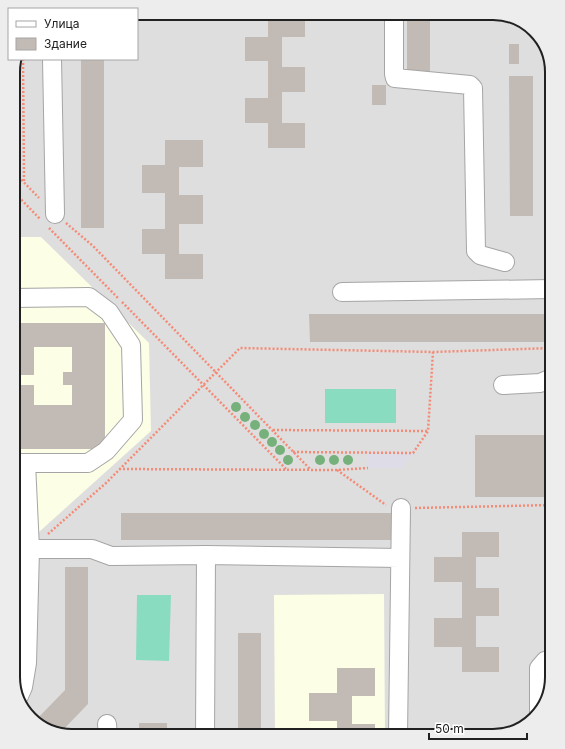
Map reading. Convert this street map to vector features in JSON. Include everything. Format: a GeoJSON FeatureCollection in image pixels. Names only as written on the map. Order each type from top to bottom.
{"type":"FeatureCollection","features":[{"type":"Feature","properties":{"kind":"lane"},"geometry":{"type":"LineString","coordinates":[[394,20],[396,78],[470,85],[473,88],[476,251],[480,255],[505,262]]}},
{"type":"Feature","properties":{"kind":"lane"},"geometry":{"type":"LineString","coordinates":[[48,220],[52,60]]}},
{"type":"Feature","properties":{"kind":"lane"},"geometry":{"type":"LineString","coordinates":[[342,292],[545,289]]}},
{"type":"Feature","properties":{"kind":"lane"},"geometry":{"type":"LineString","coordinates":[[20,298],[89,297],[109,312],[132,346],[132,421],[106,451],[88,463],[20,463],[30,549],[27,663],[22,690]]}},
{"type":"Feature","properties":{"kind":"lane"},"geometry":{"type":"LineString","coordinates":[[503,385],[540,383],[545,381]]}},
{"type":"Feature","properties":{"kind":"lane"},"geometry":{"type":"LineString","coordinates":[[398,729],[401,508]]}},
{"type":"Feature","properties":{"kind":"lane"},"geometry":{"type":"LineString","coordinates":[[30,549],[92,549],[111,556],[206,555],[400,558]]}},
{"type":"Feature","properties":{"kind":"lane"},"geometry":{"type":"LineString","coordinates":[[205,729],[206,555]]}},
{"type":"Feature","properties":{"kind":"lane"},"geometry":{"type":"LineString","coordinates":[[539,701],[539,668],[545,661]]}},
{"type":"Feature","properties":{"kind":"path"},"geometry":{"type":"LineString","coordinates":[[23,60],[24,182]]}},
{"type":"Feature","properties":{"kind":"path"},"geometry":{"type":"LineString","coordinates":[[20,197],[48,220],[203,384],[286,469]]}},
{"type":"Feature","properties":{"kind":"path"},"geometry":{"type":"LineString","coordinates":[[93,246],[310,470]]}},
{"type":"Feature","properties":{"kind":"path"},"geometry":{"type":"LineString","coordinates":[[30,549],[119,469],[240,348],[433,352],[545,348]]}},
{"type":"Feature","properties":{"kind":"path"},"geometry":{"type":"LineString","coordinates":[[293,452],[413,453],[428,431],[433,352]]}},
{"type":"Feature","properties":{"kind":"path"},"geometry":{"type":"LineString","coordinates":[[272,430],[428,431]]}},
{"type":"Feature","properties":{"kind":"path"},"geometry":{"type":"LineString","coordinates":[[119,469],[337,470],[368,468]]}},
{"type":"Feature","properties":{"kind":"path"},"geometry":{"type":"LineString","coordinates":[[337,470],[389,507],[545,505]]}},
{"type":"Feature","properties":{"kind":"shaded area"},"geometry":{"type":"Polygon","coordinates":[[[138,20],[496,20],[519,27],[527,33],[540,49],[545,66],[545,683],[541,697],[532,711],[516,724],[499,729],[66,729],[49,724],[33,711],[25,700],[21,687],[20,69],[22,60],[138,60],[138,20]]]}},
{"type":"Feature","properties":{"kind":"shaded area"},"geometry":{"type":"Polygon","coordinates":[[[20,237],[41,237],[149,343],[151,431],[29,541],[20,560],[20,237]]]}},
{"type":"Feature","properties":{"kind":"shaded area"},"geometry":{"type":"Polygon","coordinates":[[[367,452],[413,453],[403,468],[368,468],[367,452]]]}},
{"type":"Feature","properties":{"kind":"shaded area"},"geometry":{"type":"Polygon","coordinates":[[[384,594],[385,729],[275,729],[274,595],[384,594]]]}},
{"type":"Feature","properties":{"kind":"green space"},"geometry":{"type":"Polygon","coordinates":[[[325,389],[396,389],[396,423],[325,423],[325,389]]]}},
{"type":"Feature","properties":{"kind":"green space"},"geometry":{"type":"Polygon","coordinates":[[[137,595],[171,595],[169,661],[136,660],[137,595]]]}},
{"type":"Feature","properties":{"kind":"building"},"geometry":{"type":"Polygon","coordinates":[[[268,20],[305,20],[305,37],[282,37],[282,67],[305,67],[305,92],[282,92],[282,123],[305,123],[305,148],[268,148],[268,123],[245,123],[245,98],[268,98],[268,61],[245,61],[245,37],[268,37],[268,20]]]}},
{"type":"Feature","properties":{"kind":"building"},"geometry":{"type":"Polygon","coordinates":[[[407,20],[430,20],[430,71],[407,71],[407,20]]]}},
{"type":"Feature","properties":{"kind":"building"},"geometry":{"type":"Polygon","coordinates":[[[509,44],[519,44],[519,64],[509,64],[509,44]]]}},
{"type":"Feature","properties":{"kind":"building"},"geometry":{"type":"Polygon","coordinates":[[[81,60],[104,60],[104,228],[81,228],[81,60]]]}},
{"type":"Feature","properties":{"kind":"building"},"geometry":{"type":"Polygon","coordinates":[[[509,76],[533,76],[533,216],[510,216],[509,76]]]}},
{"type":"Feature","properties":{"kind":"building"},"geometry":{"type":"Polygon","coordinates":[[[372,85],[386,85],[386,105],[372,105],[372,85]]]}},
{"type":"Feature","properties":{"kind":"building"},"geometry":{"type":"Polygon","coordinates":[[[165,140],[203,140],[203,167],[179,167],[179,195],[203,195],[203,224],[179,224],[179,254],[203,254],[203,279],[165,279],[165,254],[142,254],[142,229],[165,229],[165,193],[142,193],[142,165],[165,165],[165,140]]]}},
{"type":"Feature","properties":{"kind":"building"},"geometry":{"type":"Polygon","coordinates":[[[309,314],[545,314],[545,342],[310,342],[309,314]]]}},
{"type":"Feature","properties":{"kind":"building"},"geometry":{"type":"Polygon","coordinates":[[[20,323],[105,323],[105,449],[20,449],[20,385],[34,385],[34,405],[72,405],[72,385],[63,385],[63,372],[72,372],[72,347],[34,347],[34,375],[20,375],[20,323]]]}},
{"type":"Feature","properties":{"kind":"building"},"geometry":{"type":"Polygon","coordinates":[[[475,435],[545,435],[545,497],[475,497],[475,435]]]}},
{"type":"Feature","properties":{"kind":"building"},"geometry":{"type":"Polygon","coordinates":[[[121,513],[397,513],[397,540],[121,540],[121,513]]]}},
{"type":"Feature","properties":{"kind":"building"},"geometry":{"type":"Polygon","coordinates":[[[462,532],[499,532],[499,557],[476,557],[476,588],[499,588],[499,616],[476,616],[476,647],[499,647],[499,672],[462,672],[462,647],[434,647],[434,618],[462,618],[462,582],[434,582],[434,557],[462,557],[462,532]]]}},
{"type":"Feature","properties":{"kind":"building"},"geometry":{"type":"Polygon","coordinates":[[[65,567],[88,567],[88,704],[64,729],[49,724],[39,717],[65,690],[65,567]]]}},
{"type":"Feature","properties":{"kind":"building"},"geometry":{"type":"Polygon","coordinates":[[[238,633],[261,633],[261,729],[238,729],[238,633]]]}},
{"type":"Feature","properties":{"kind":"building"},"geometry":{"type":"Polygon","coordinates":[[[337,668],[375,668],[375,696],[352,696],[352,724],[375,724],[375,729],[337,729],[337,721],[309,721],[309,693],[337,693],[337,668]]]}},
{"type":"Feature","properties":{"kind":"building"},"geometry":{"type":"Polygon","coordinates":[[[139,723],[167,723],[167,729],[139,729],[139,723]]]}}]}
